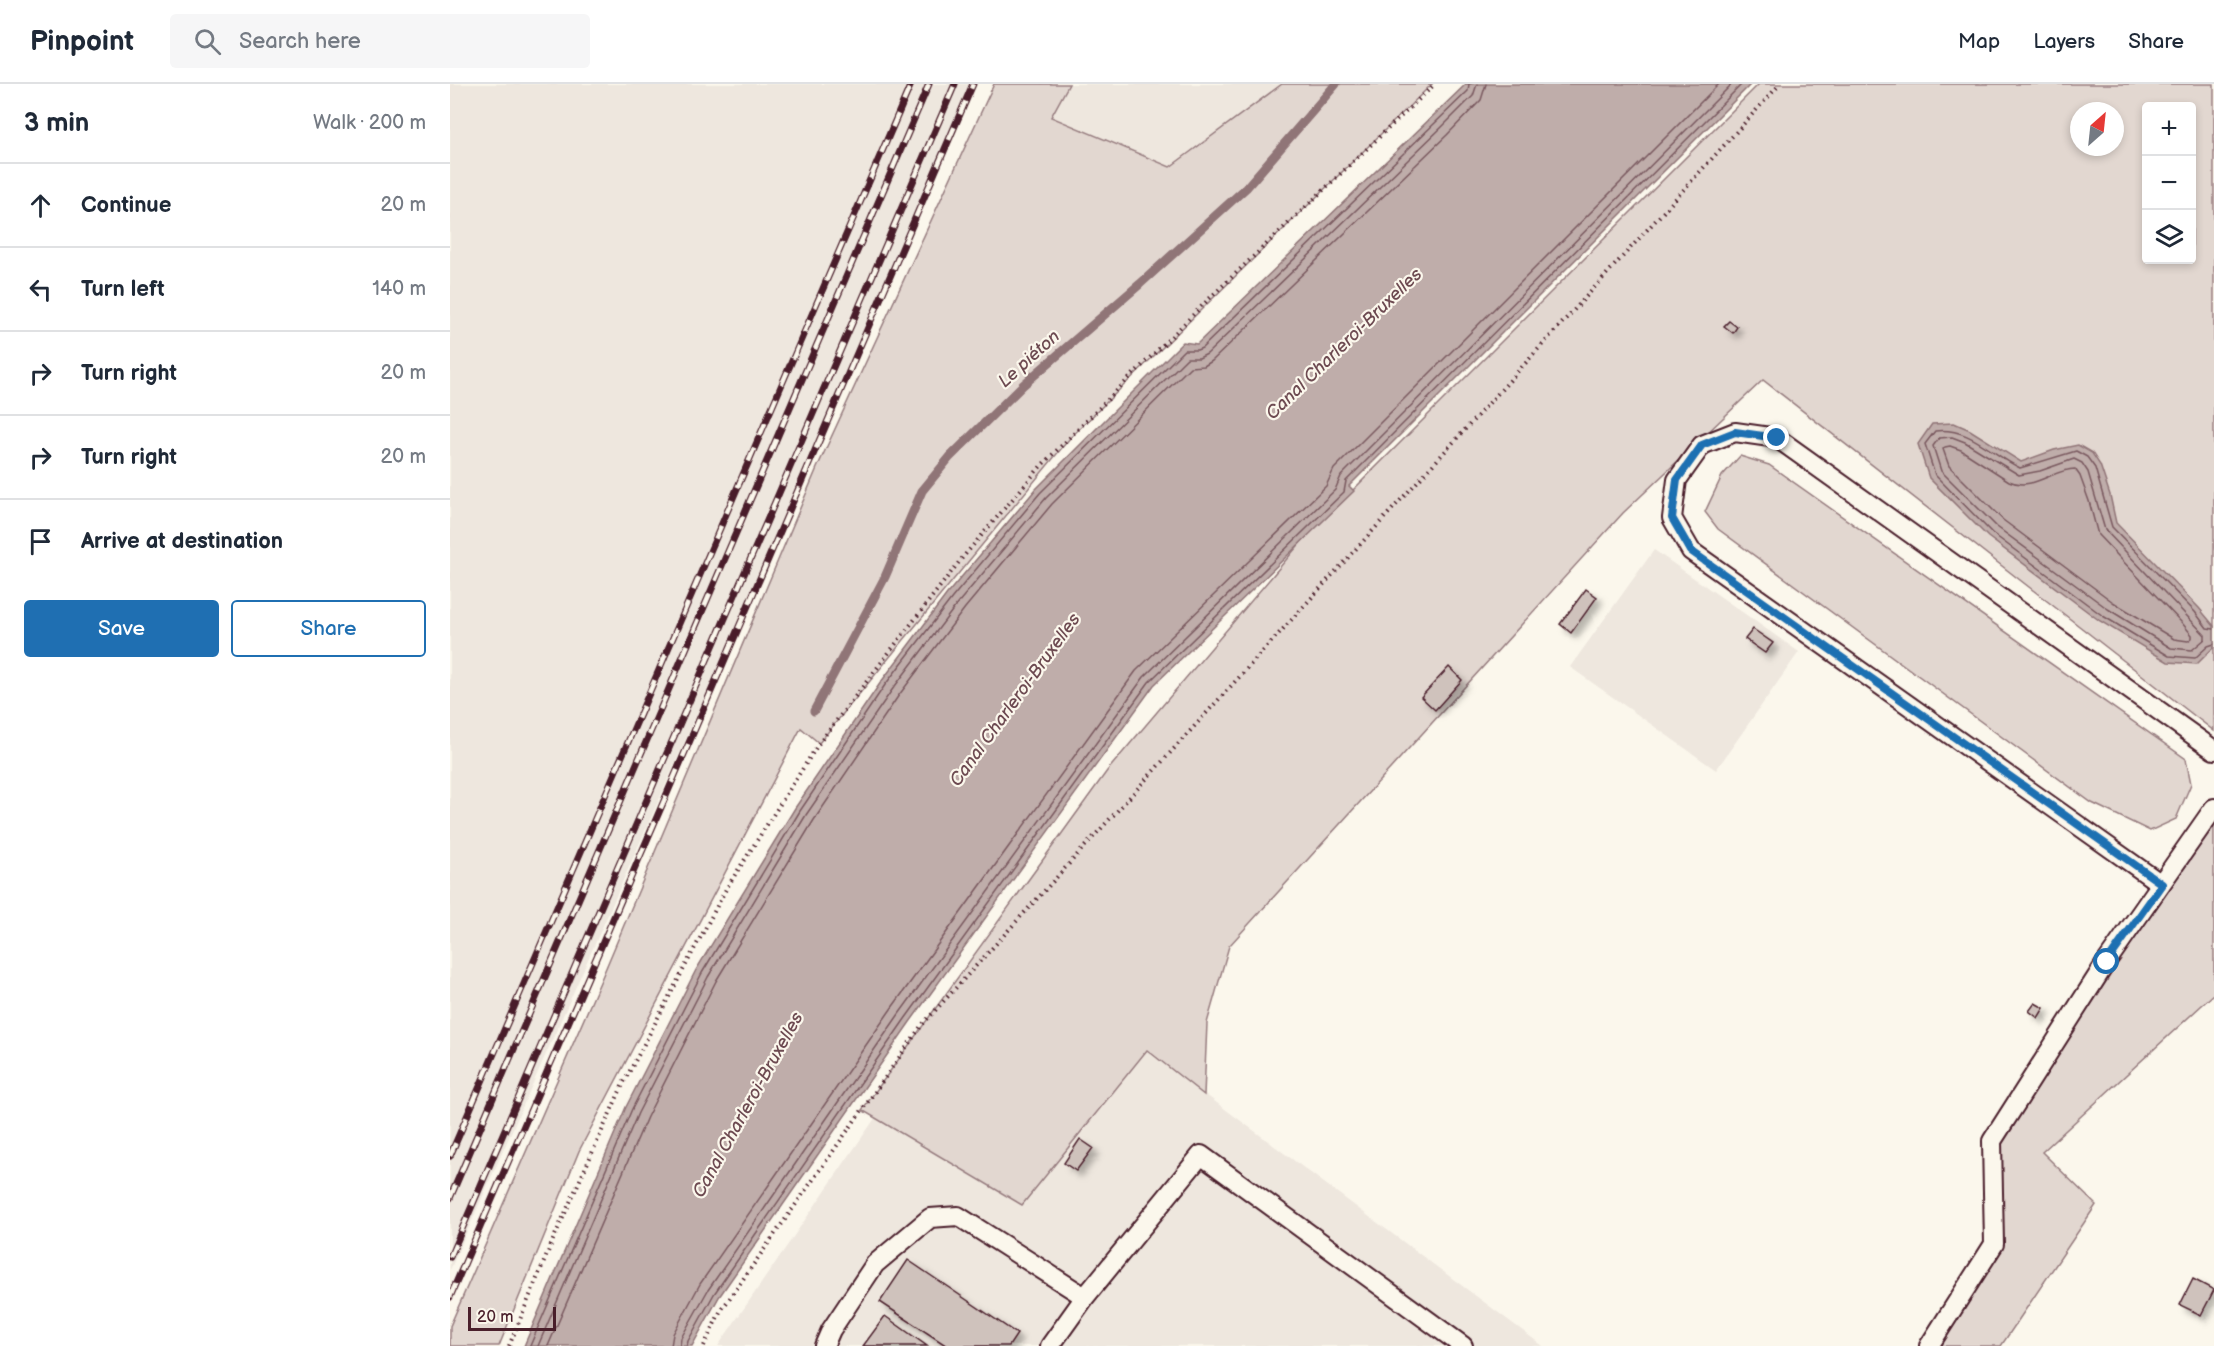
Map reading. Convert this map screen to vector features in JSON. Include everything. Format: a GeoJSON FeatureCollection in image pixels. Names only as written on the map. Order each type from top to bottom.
{"type":"FeatureCollection","features":[{"type":"Feature","properties":{"kind":"lane"},"geometry":{"type":"LineString","coordinates":[[2162,884],[1691,551],[1672,518],[1677,480],[1702,445],[1735,432],[1777,438],[2214,750]]}},
{"type":"Feature","properties":{"kind":"lane"},"geometry":{"type":"LineString","coordinates":[[1929,1346],[1994,1244],[1992,1141],[2107,962],[2214,808]]}},
{"type":"Feature","properties":{"kind":"lane"},"geometry":{"type":"LineString","coordinates":[[1050,1346],[1085,1297],[1201,1155],[1463,1346]]}},
{"type":"Feature","properties":{"kind":"lane"},"geometry":{"type":"LineString","coordinates":[[824,1346],[831,1330],[874,1264],[930,1218],[958,1216],[1085,1297]]}},
{"type":"Feature","properties":{"kind":"path"},"geometry":{"type":"LineString","coordinates":[[509,1346],[553,1240],[624,1082],[726,889],[819,742],[963,557],[1041,466],[1214,294],[1435,84]]}},
{"type":"Feature","properties":{"kind":"path"},"geometry":{"type":"LineString","coordinates":[[704,1346],[720,1312],[922,1025],[1780,84]]}},
{"type":"Feature","properties":{"kind":"shaded area"},"geometry":{"type":"Polygon","coordinates":[[[450,84],[977,84],[450,1270],[450,84]]]}},
{"type":"Feature","properties":{"kind":"shaded area"},"geometry":{"type":"Polygon","coordinates":[[[994,84],[1069,84],[1051,117],[1170,167],[1282,84],[1432,84],[1070,438],[819,743],[801,728],[579,1151],[499,1346],[450,1346],[450,1326],[600,982],[817,468],[994,84]]]}},
{"type":"Feature","properties":{"kind":"shaded area"},"geometry":{"type":"Polygon","coordinates":[[[1069,84],[1282,84],[1170,167],[1051,117],[1069,84]]]}},
{"type":"Feature","properties":{"kind":"shaded area"},"geometry":{"type":"Polygon","coordinates":[[[1759,84],[2214,84],[2214,731],[1763,380],[1623,513],[1229,946],[1207,1023],[1204,1095],[1147,1050],[1022,1205],[862,1110],[1107,771],[1302,541],[1759,84]]]}},
{"type":"Feature","properties":{"kind":"shaded area"},"geometry":{"type":"Polygon","coordinates":[[[1740,456],[1769,465],[2186,759],[2191,784],[2176,819],[2150,831],[2092,803],[1718,529],[1705,512],[1722,476],[1740,456]]]}},
{"type":"Feature","properties":{"kind":"shaded area"},"geometry":{"type":"Polygon","coordinates":[[[1654,550],[1799,652],[1716,770],[1570,667],[1654,550]]]}},
{"type":"Feature","properties":{"kind":"shaded area"},"geometry":{"type":"Polygon","coordinates":[[[2214,807],[2214,994],[2042,1152],[2096,1205],[2001,1346],[1929,1346],[1994,1244],[1992,1141],[2214,807]]]}},
{"type":"Feature","properties":{"kind":"shaded area"},"geometry":{"type":"Polygon","coordinates":[[[998,940],[1543,1346],[718,1346],[998,940]]]}},
{"type":"Feature","properties":{"kind":"water","name":"Canal Charleroi-Bruxelles"},"geometry":{"type":"Polygon","coordinates":[[[1466,84],[1751,84],[1349,486],[1354,491],[1154,685],[910,1022],[719,1297],[692,1346],[524,1346],[626,1107],[696,970],[795,808],[881,682],[947,594],[1036,489],[1183,342],[1197,344],[1466,84]]]}},
{"type":"Feature","properties":{"kind":"water"},"geometry":{"type":"Polygon","coordinates":[[[1954,423],[1970,430],[2021,462],[2054,450],[2078,445],[2092,453],[2100,465],[2116,523],[2214,626],[2214,647],[2197,664],[2168,662],[2100,621],[1988,537],[1929,478],[1918,444],[1932,424],[1954,423]]]}},
{"type":"Feature","properties":{"kind":"building"},"geometry":{"type":"Polygon","coordinates":[[[1729,321],[1737,327],[1733,333],[1724,326],[1729,321]]]}},
{"type":"Feature","properties":{"kind":"building"},"geometry":{"type":"Polygon","coordinates":[[[1586,589],[1597,597],[1571,633],[1560,624],[1586,589]]]}},
{"type":"Feature","properties":{"kind":"building"},"geometry":{"type":"Polygon","coordinates":[[[1753,629],[1773,643],[1765,653],[1745,639],[1753,629]]]}},
{"type":"Feature","properties":{"kind":"building"},"geometry":{"type":"Polygon","coordinates":[[[1449,667],[1462,680],[1435,710],[1421,697],[1449,667]]]}},
{"type":"Feature","properties":{"kind":"building"},"geometry":{"type":"Polygon","coordinates":[[[2035,1003],[2044,1008],[2038,1018],[2029,1011],[2035,1003]]]}},
{"type":"Feature","properties":{"kind":"building"},"geometry":{"type":"Polygon","coordinates":[[[1080,1139],[1093,1148],[1076,1171],[1064,1163],[1080,1139]]]}},
{"type":"Feature","properties":{"kind":"building"},"geometry":{"type":"Polygon","coordinates":[[[908,1260],[1017,1334],[1009,1346],[947,1346],[880,1302],[908,1260]]]}},
{"type":"Feature","properties":{"kind":"building"},"geometry":{"type":"Polygon","coordinates":[[[2193,1279],[2214,1290],[2201,1315],[2180,1305],[2193,1279]]]}},
{"type":"Feature","properties":{"kind":"building"},"geometry":{"type":"Polygon","coordinates":[[[885,1316],[927,1346],[863,1346],[885,1316]]]}},
{"type":"Feature","properties":{"kind":"waterway","name":"Le piéton"},"geometry":{"type":"LineString","coordinates":[[814,711],[885,577],[922,491],[950,457],[1023,385],[1246,188],[1336,84]]}},
{"type":"Feature","properties":{"kind":"railway"},"geometry":{"type":"LineString","coordinates":[[450,1156],[911,84]]}},
{"type":"Feature","properties":{"kind":"railway"},"geometry":{"type":"LineString","coordinates":[[450,1198],[929,84]]}},
{"type":"Feature","properties":{"kind":"railway"},"geometry":{"type":"LineString","coordinates":[[450,1257],[955,84]]}},
{"type":"Feature","properties":{"kind":"railway"},"geometry":{"type":"LineString","coordinates":[[450,1297],[973,84]]}},
{"type":"Feature","properties":{"kind":"route"},"geometry":{"type":"LineString","coordinates":[[1777,438],[1735,432],[1702,445],[1677,480],[1672,518],[1691,551],[2162,884],[2107,962]]}}]}
